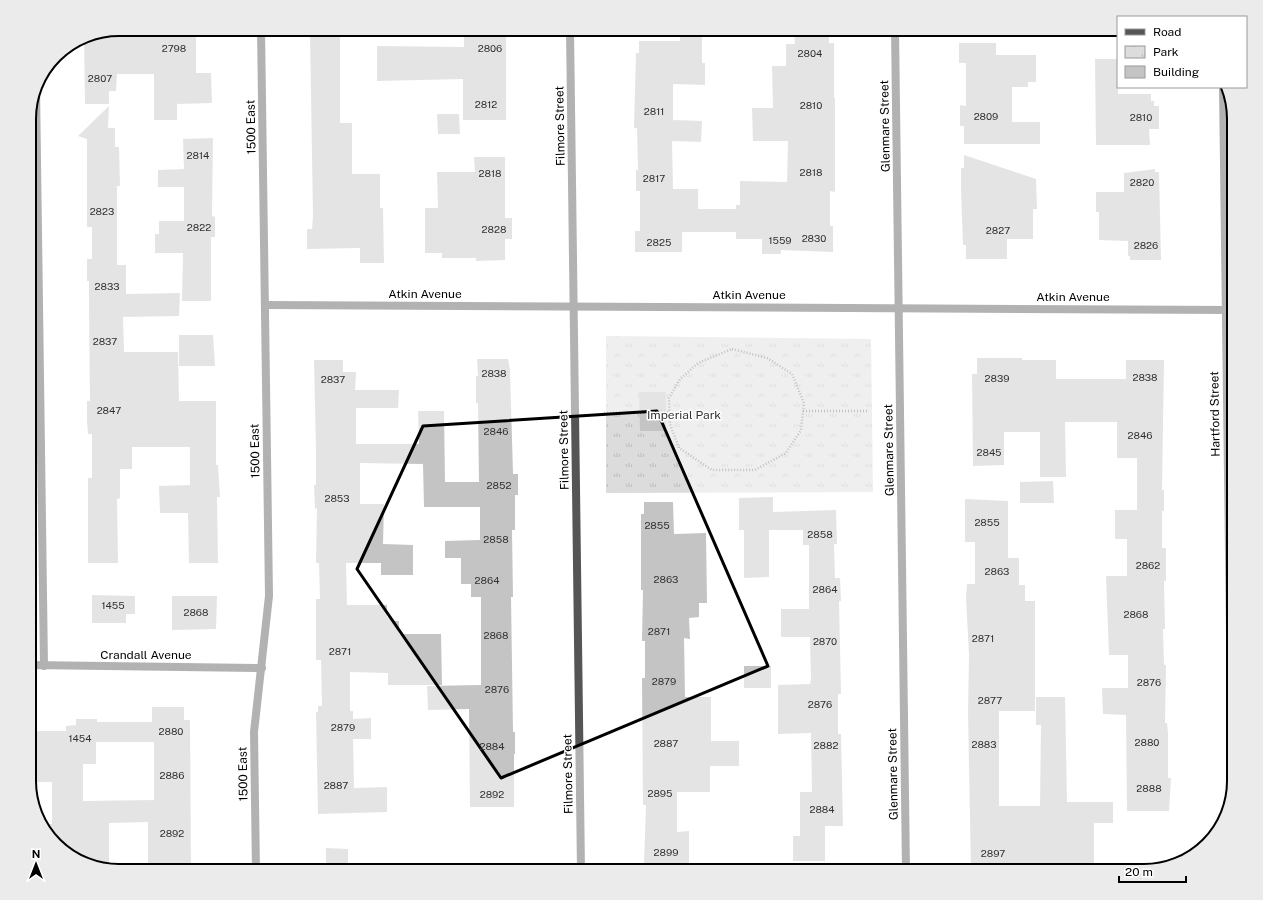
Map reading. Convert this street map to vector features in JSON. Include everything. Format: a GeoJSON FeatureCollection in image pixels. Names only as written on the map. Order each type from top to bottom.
{"type":"FeatureCollection","features":[{"type":"Feature","properties":{"kind":"street","name":"1500 East"},"geometry":{"type":"LineString","coordinates":[[256,864],[254,732],[262,668],[268,596],[261,36]]}},
{"type":"Feature","properties":{"kind":"street","name":"Filmore Street"},"geometry":{"type":"LineString","coordinates":[[570,36],[581,864]]}},
{"type":"Feature","properties":{"kind":"street","name":"Glenmare Street"},"geometry":{"type":"LineString","coordinates":[[895,36],[906,864]]}},
{"type":"Feature","properties":{"kind":"street","name":"Hartford Street"},"geometry":{"type":"LineString","coordinates":[[1223,93],[1227,214]]}},
{"type":"Feature","properties":{"kind":"street"},"geometry":{"type":"LineString","coordinates":[[36,111],[44,666]]}},
{"type":"Feature","properties":{"kind":"street","name":"Atkin Avenue"},"geometry":{"type":"LineString","coordinates":[[265,305],[1227,310]]}},
{"type":"Feature","properties":{"kind":"street","name":"Crandall Avenue"},"geometry":{"type":"LineString","coordinates":[[36,665],[262,668]]}},
{"type":"Feature","properties":{"kind":"path"},"geometry":{"type":"LineString","coordinates":[[732,349],[767,358],[792,374],[804,403],[803,411],[800,430],[786,453],[755,470],[712,470],[679,448],[670,424],[669,398],[680,379],[698,363],[732,349]]}},
{"type":"Feature","properties":{"kind":"path"},"geometry":{"type":"LineString","coordinates":[[803,411],[868,411]]}},
{"type":"Feature","properties":{"kind":"path"},"geometry":{"type":"LineString","coordinates":[[604,413],[670,412]]}},
{"type":"Feature","properties":{"kind":"highlighted area"},"geometry":{"type":"Polygon","coordinates":[[[657,411],[768,666],[501,778],[357,569],[423,426],[657,411]]]}},
{"type":"Feature","properties":{"kind":"green space","name":"Imperial Park"},"geometry":{"type":"Polygon","coordinates":[[[606,336],[871,339],[873,492],[606,493],[606,336]]]}},
{"type":"Feature","properties":{"kind":"building"},"geometry":{"type":"Polygon","coordinates":[[[119,36],[196,36],[196,73],[211,73],[212,103],[177,104],[177,120],[154,120],[154,74],[117,74],[116,91],[109,91],[109,104],[85,104],[84,44],[97,39],[119,36]]]}},
{"type":"Feature","properties":{"kind":"building"},"geometry":{"type":"Polygon","coordinates":[[[310,36],[340,36],[340,123],[352,123],[352,174],[380,174],[380,208],[383,208],[384,263],[360,263],[360,248],[307,249],[307,229],[312,229],[310,36]]]}},
{"type":"Feature","properties":{"kind":"building"},"geometry":{"type":"Polygon","coordinates":[[[464,36],[506,36],[506,120],[463,120],[463,79],[377,81],[377,46],[464,47],[464,36]]]}},
{"type":"Feature","properties":{"kind":"building"},"geometry":{"type":"Polygon","coordinates":[[[680,36],[702,36],[702,63],[705,63],[705,85],[673,84],[673,120],[702,121],[701,142],[672,141],[673,189],[698,189],[698,209],[736,209],[736,205],[740,205],[740,181],[787,182],[788,141],[753,141],[752,108],[773,108],[772,66],[786,66],[786,44],[795,44],[794,36],[829,36],[829,43],[834,43],[835,192],[830,191],[830,226],[833,226],[833,252],[781,250],[781,254],[762,254],[762,239],[736,239],[736,232],[682,232],[682,252],[635,252],[635,231],[640,231],[640,191],[636,191],[636,170],[638,170],[637,128],[634,128],[636,53],[639,53],[639,41],[680,41],[680,36]]]}},
{"type":"Feature","properties":{"kind":"building"},"geometry":{"type":"Polygon","coordinates":[[[959,43],[996,43],[996,55],[1036,55],[1036,82],[1028,82],[1028,87],[1012,87],[1012,122],[1040,122],[1040,144],[964,144],[964,126],[960,126],[960,105],[966,106],[966,63],[959,63],[959,43]]]}},
{"type":"Feature","properties":{"kind":"building"},"geometry":{"type":"Polygon","coordinates":[[[1095,59],[1117,59],[1118,94],[1151,94],[1151,101],[1154,101],[1154,106],[1159,106],[1159,129],[1149,129],[1150,145],[1096,145],[1095,59]]]}},
{"type":"Feature","properties":{"kind":"building"},"geometry":{"type":"Polygon","coordinates":[[[109,106],[108,128],[115,128],[115,147],[119,147],[120,186],[117,186],[117,265],[126,265],[126,294],[180,293],[179,316],[123,317],[124,352],[178,352],[179,401],[216,401],[216,465],[218,465],[220,497],[217,497],[218,563],[189,563],[188,513],[160,513],[159,486],[190,485],[190,447],[132,447],[132,469],[120,469],[120,498],[117,499],[118,563],[88,563],[88,478],[92,478],[92,434],[88,434],[87,421],[87,401],[90,401],[89,281],[87,281],[87,259],[92,259],[92,227],[87,227],[87,139],[78,136],[109,106]]]}},
{"type":"Feature","properties":{"kind":"building"},"geometry":{"type":"Polygon","coordinates":[[[437,114],[459,114],[460,134],[438,134],[437,114]]]}},
{"type":"Feature","properties":{"kind":"building"},"geometry":{"type":"Polygon","coordinates":[[[213,138],[212,216],[215,217],[215,237],[211,237],[211,301],[182,301],[183,253],[155,253],[155,234],[159,234],[159,221],[184,221],[184,187],[158,187],[158,170],[184,169],[183,139],[213,138]]]}},
{"type":"Feature","properties":{"kind":"building"},"geometry":{"type":"Polygon","coordinates":[[[964,155],[1036,179],[1037,209],[1033,209],[1033,239],[1007,239],[1007,259],[966,259],[966,245],[963,245],[961,190],[961,168],[964,168],[964,155]]]}},
{"type":"Feature","properties":{"kind":"building"},"geometry":{"type":"Polygon","coordinates":[[[474,157],[505,157],[505,218],[512,218],[512,239],[505,239],[505,260],[476,261],[476,258],[442,258],[442,253],[425,253],[425,208],[438,208],[437,172],[475,172],[474,157]]]}},
{"type":"Feature","properties":{"kind":"building"},"geometry":{"type":"Polygon","coordinates":[[[1155,169],[1155,172],[1159,172],[1161,260],[1130,260],[1130,256],[1128,256],[1128,241],[1099,240],[1099,212],[1096,212],[1096,192],[1124,192],[1124,173],[1155,169]]]}},
{"type":"Feature","properties":{"kind":"building"},"geometry":{"type":"Polygon","coordinates":[[[179,335],[213,335],[215,366],[179,366],[179,335]]]}},
{"type":"Feature","properties":{"kind":"building"},"geometry":{"type":"Polygon","coordinates":[[[977,358],[1056,360],[1056,379],[1126,379],[1126,360],[1164,360],[1162,490],[1164,490],[1164,511],[1162,511],[1162,548],[1166,548],[1166,581],[1164,581],[1165,629],[1163,629],[1164,665],[1166,665],[1165,723],[1167,723],[1168,733],[1168,778],[1171,778],[1169,811],[1127,811],[1126,715],[1103,714],[1102,688],[1128,688],[1128,655],[1109,655],[1106,576],[1127,576],[1127,539],[1115,539],[1115,510],[1137,510],[1137,458],[1117,458],[1117,422],[1065,422],[1066,477],[1040,477],[1040,432],[1004,432],[1004,465],[973,466],[972,374],[977,374],[977,358]]]}},
{"type":"Feature","properties":{"kind":"building"},"geometry":{"type":"Polygon","coordinates":[[[477,359],[508,359],[510,370],[513,474],[518,474],[518,495],[515,495],[515,530],[512,530],[513,597],[511,597],[513,732],[515,732],[514,807],[470,807],[469,709],[428,710],[427,686],[481,685],[481,597],[471,597],[471,584],[461,584],[461,558],[445,558],[445,541],[480,540],[480,507],[424,507],[423,464],[360,463],[360,504],[384,504],[383,544],[413,545],[413,575],[381,575],[381,563],[346,563],[347,605],[387,605],[387,617],[391,617],[391,621],[399,621],[399,634],[441,634],[442,685],[388,685],[388,673],[350,672],[350,711],[353,711],[353,719],[371,718],[371,739],[353,739],[354,788],[387,787],[387,812],[318,814],[316,712],[318,712],[318,706],[322,706],[321,660],[316,660],[316,599],[320,599],[319,563],[316,563],[317,508],[315,509],[314,485],[316,485],[316,452],[314,360],[343,360],[343,372],[356,372],[355,390],[399,390],[398,408],[356,408],[356,444],[419,444],[418,411],[444,411],[445,482],[479,482],[478,403],[476,403],[476,376],[478,376],[477,359]]]}},
{"type":"Feature","properties":{"kind":"building"},"geometry":{"type":"Polygon","coordinates":[[[639,392],[666,392],[666,431],[640,431],[639,392]]]}},
{"type":"Feature","properties":{"kind":"building"},"geometry":{"type":"Polygon","coordinates":[[[1053,481],[1054,503],[1020,503],[1020,482],[1053,481]]]}},
{"type":"Feature","properties":{"kind":"building"},"geometry":{"type":"Polygon","coordinates":[[[773,497],[773,512],[836,510],[837,544],[834,544],[835,578],[840,578],[841,601],[839,601],[841,694],[838,694],[838,734],[841,734],[843,826],[825,826],[825,861],[793,861],[793,836],[800,836],[800,792],[812,792],[811,733],[778,734],[778,685],[810,684],[811,679],[810,637],[781,637],[781,609],[809,609],[809,545],[803,545],[803,530],[769,530],[769,577],[744,578],[744,530],[739,530],[739,498],[773,497]]]}},
{"type":"Feature","properties":{"kind":"building"},"geometry":{"type":"Polygon","coordinates":[[[965,499],[1008,501],[1008,558],[1019,558],[1019,585],[1025,585],[1025,601],[1035,601],[1035,711],[999,711],[999,806],[1040,806],[1041,725],[1036,725],[1036,697],[1065,697],[1067,802],[1113,802],[1113,823],[1094,823],[1094,864],[971,864],[968,712],[969,655],[966,597],[967,584],[975,584],[975,542],[965,542],[965,499]]]}},
{"type":"Feature","properties":{"kind":"building"},"geometry":{"type":"Polygon","coordinates":[[[644,502],[673,502],[674,534],[706,533],[707,603],[699,603],[699,617],[689,618],[690,639],[684,638],[685,697],[711,697],[711,741],[739,741],[739,766],[710,766],[710,792],[677,792],[677,832],[689,831],[689,863],[644,863],[646,805],[643,805],[642,678],[645,678],[645,641],[642,641],[643,590],[641,590],[641,514],[644,514],[644,502]]]}},
{"type":"Feature","properties":{"kind":"building"},"geometry":{"type":"Polygon","coordinates":[[[92,595],[135,596],[135,614],[126,614],[126,623],[92,623],[92,595]]]}},
{"type":"Feature","properties":{"kind":"building"},"geometry":{"type":"Polygon","coordinates":[[[172,596],[217,596],[216,629],[172,630],[172,596]]]}},
{"type":"Feature","properties":{"kind":"building"},"geometry":{"type":"Polygon","coordinates":[[[744,666],[771,666],[771,688],[744,688],[744,666]]]}},
{"type":"Feature","properties":{"kind":"building"},"geometry":{"type":"Polygon","coordinates":[[[152,707],[184,707],[184,720],[190,720],[191,864],[148,864],[148,822],[109,823],[109,863],[92,860],[68,847],[60,840],[48,824],[52,824],[52,782],[36,782],[36,731],[66,731],[66,726],[76,725],[76,719],[97,719],[97,722],[152,722],[152,707]],[[96,742],[96,764],[83,764],[83,801],[154,800],[154,742],[96,742]]]}},
{"type":"Feature","properties":{"kind":"building"},"geometry":{"type":"Polygon","coordinates":[[[326,848],[348,849],[348,864],[326,864],[326,848]]]}}]}
